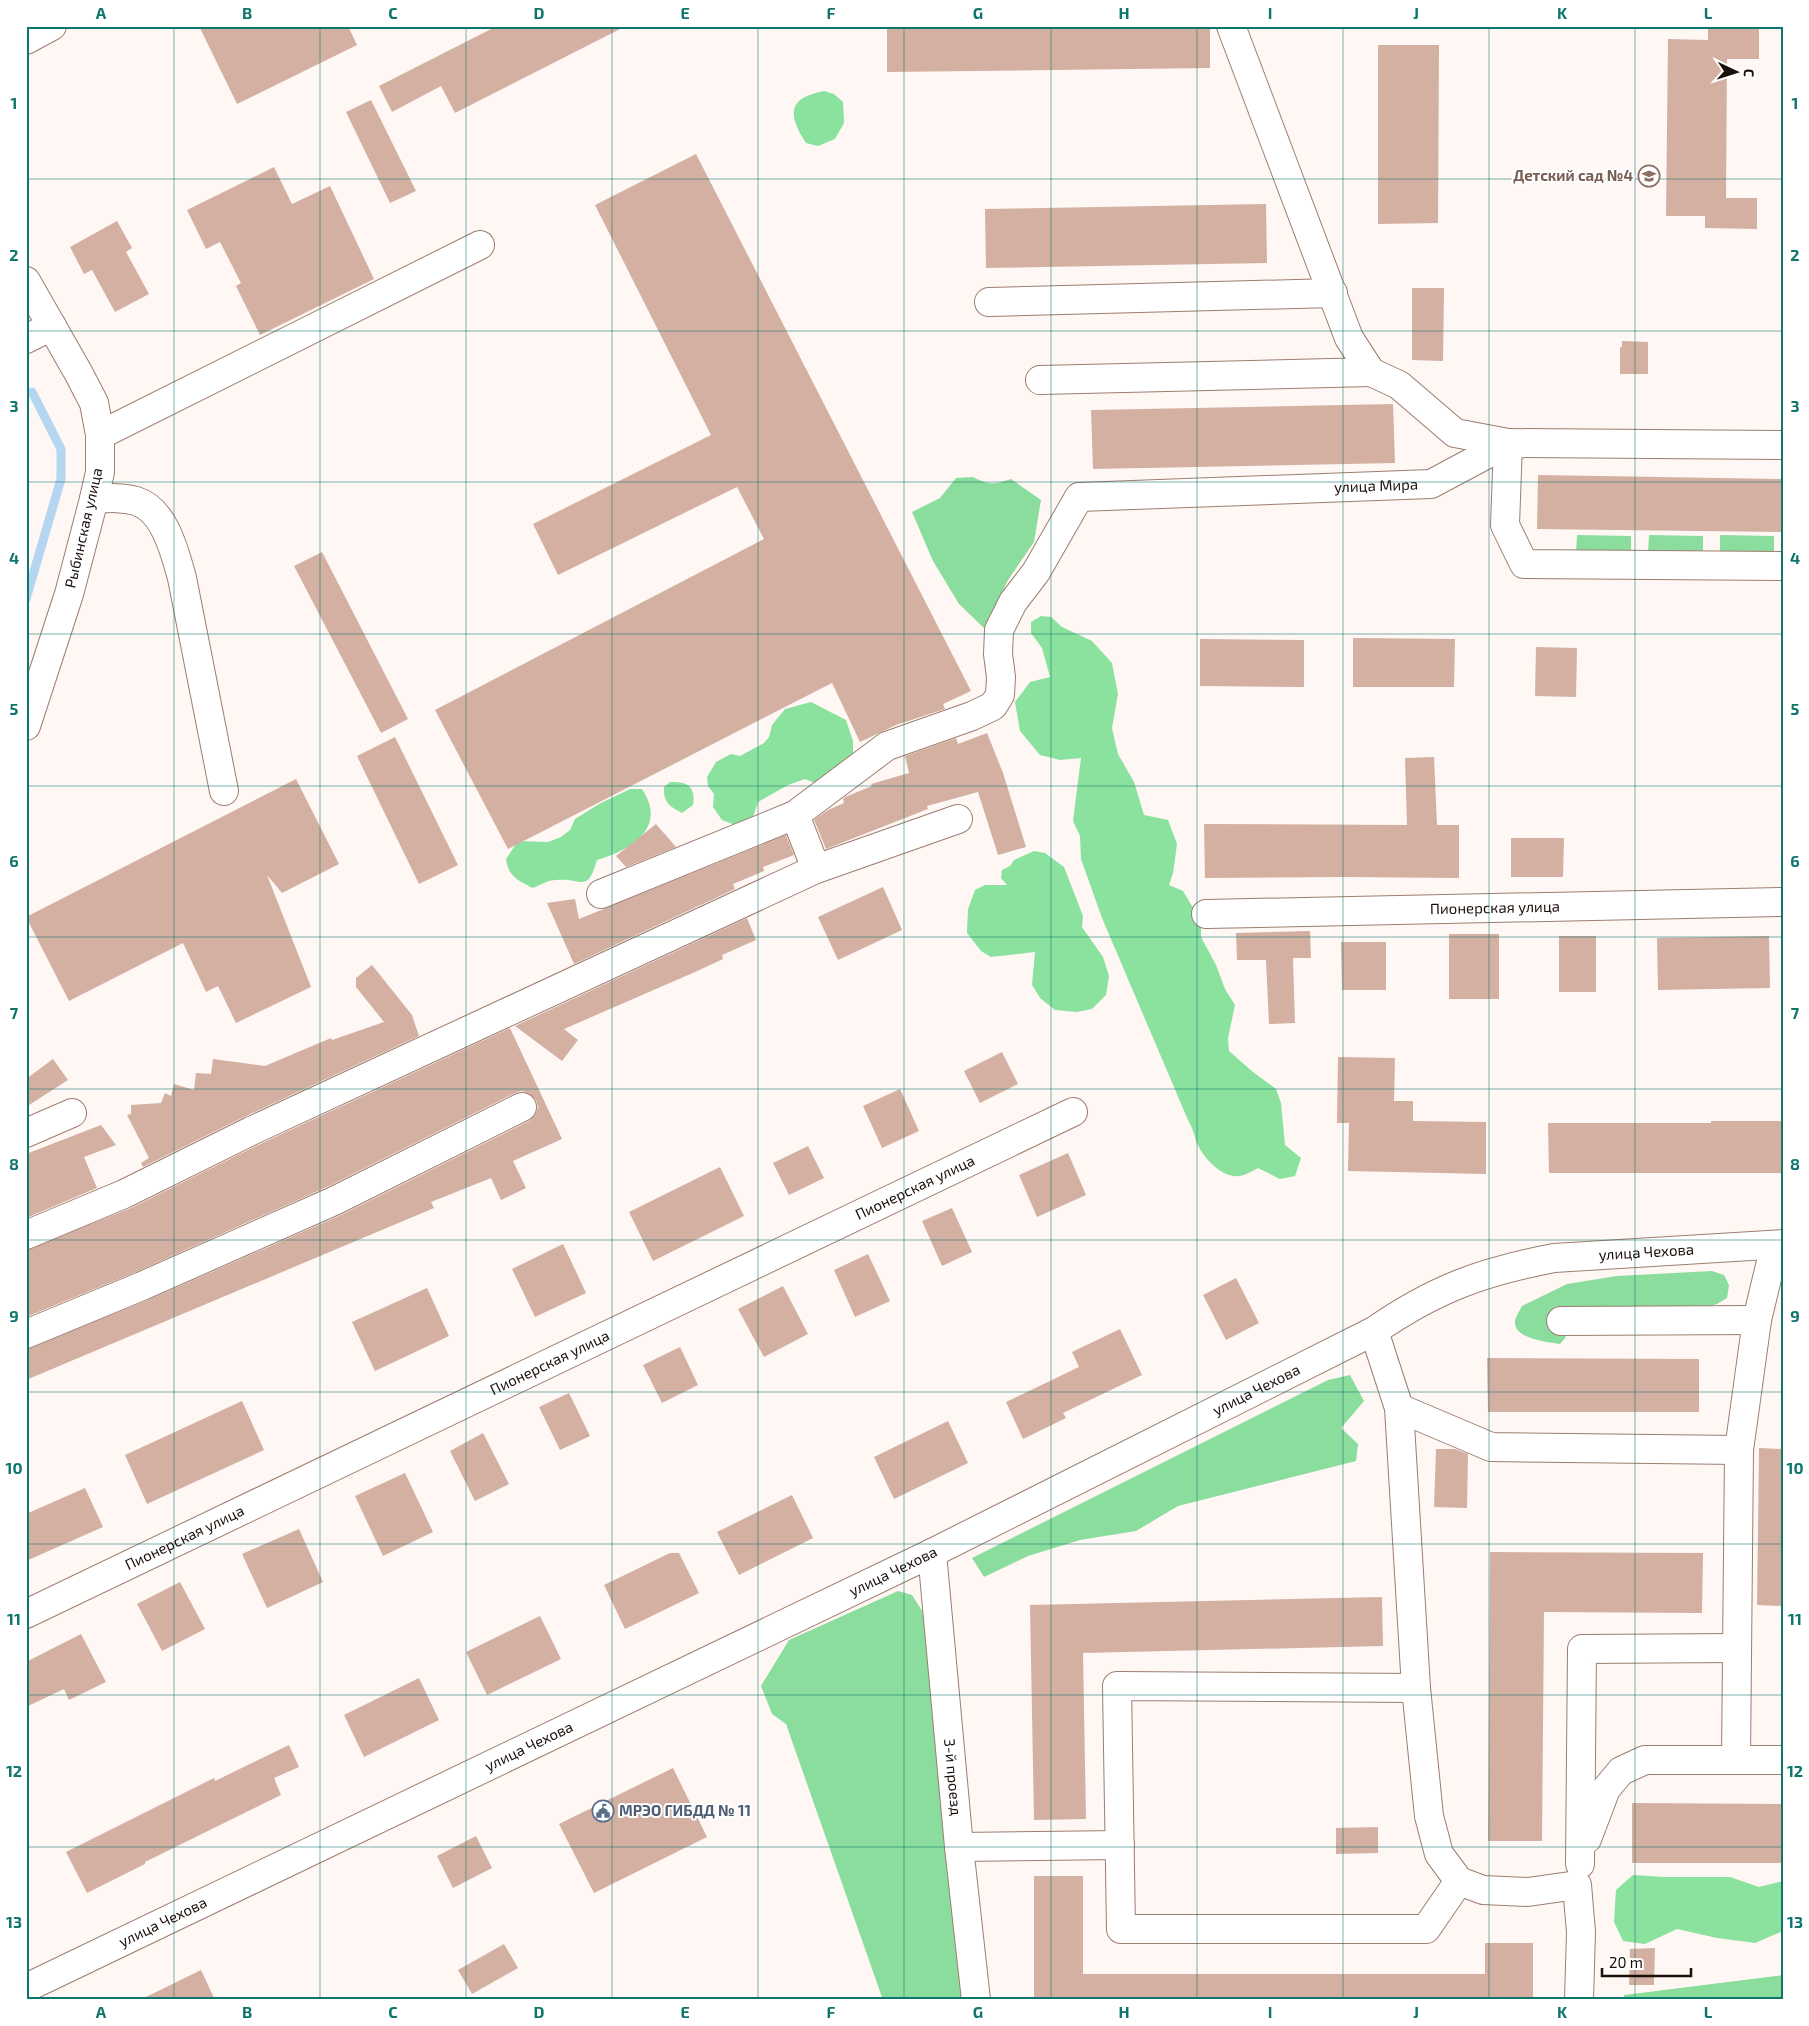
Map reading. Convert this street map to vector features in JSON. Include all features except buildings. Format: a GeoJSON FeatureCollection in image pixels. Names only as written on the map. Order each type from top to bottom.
{"type":"FeatureCollection","features":[{"type":"Feature","properties":{"kind":"street"},"geometry":{"type":"LineString","coordinates":[[26,40],[52,26]]}},
{"type":"Feature","properties":{"kind":"street"},"geometry":{"type":"LineString","coordinates":[[1231,26],[1349,338],[1371,372]]}},
{"type":"Feature","properties":{"kind":"street"},"geometry":{"type":"LineString","coordinates":[[100,435],[480,245]]}},
{"type":"Feature","properties":{"kind":"street","name":"Рыбинская улица"},"geometry":{"type":"LineString","coordinates":[[26,281],[94,403],[100,435],[100,472],[94,499],[69,594],[26,726]]}},
{"type":"Feature","properties":{"kind":"street"},"geometry":{"type":"LineString","coordinates":[[989,302],[1333,293]]}},
{"type":"Feature","properties":{"kind":"street"},"geometry":{"type":"LineString","coordinates":[[26,339],[52,326]]}},
{"type":"Feature","properties":{"kind":"street"},"geometry":{"type":"LineString","coordinates":[[1040,380],[1371,372],[1399,385],[1455,433],[1508,443],[1504,525],[1524,564],[1783,566]]}},
{"type":"Feature","properties":{"kind":"street","name":"улица Мира"},"geometry":{"type":"LineString","coordinates":[[795,815],[887,746],[972,716],[993,706],[1000,695],[999,630],[1013,602],[1036,572],[1079,497],[1431,484],[1508,443],[1783,445]]}},
{"type":"Feature","properties":{"kind":"street"},"geometry":{"type":"LineString","coordinates":[[94,499],[119,498],[138,502],[146,507],[153,512],[162,525],[175,554],[182,578],[224,791]]}},
{"type":"Feature","properties":{"kind":"street"},"geometry":{"type":"LineString","coordinates":[[601,894],[795,815],[816,869]]}},
{"type":"Feature","properties":{"kind":"street"},"geometry":{"type":"LineString","coordinates":[[26,1234],[124,1194],[251,1131],[816,869],[958,819]]}},
{"type":"Feature","properties":{"kind":"street","name":"Пионерская улица"},"geometry":{"type":"LineString","coordinates":[[1206,914],[1783,902]]}},
{"type":"Feature","properties":{"kind":"street"},"geometry":{"type":"LineString","coordinates":[[26,1334],[142,1286],[334,1201],[522,1107]]}},
{"type":"Feature","properties":{"kind":"street","name":"Пионерская улица"},"geometry":{"type":"LineString","coordinates":[[26,1614],[1074,1112]]}},
{"type":"Feature","properties":{"kind":"street"},"geometry":{"type":"LineString","coordinates":[[26,1133],[72,1113]]}},
{"type":"Feature","properties":{"kind":"street"},"geometry":{"type":"LineString","coordinates":[[1736,1760],[1740,1450],[1757,1320],[1779,1245]]}},
{"type":"Feature","properties":{"kind":"street","name":"улица Чехова"},"geometry":{"type":"LineString","coordinates":[[26,1988],[932,1553],[1374,1331],[1417,1303],[1441,1291],[1467,1280],[1522,1264],[1554,1258],[1779,1245]]}},
{"type":"Feature","properties":{"kind":"street"},"geometry":{"type":"LineString","coordinates":[[1561,1321],[1757,1320]]}},
{"type":"Feature","properties":{"kind":"street"},"geometry":{"type":"LineString","coordinates":[[1374,1331],[1399,1408],[1416,1688],[1429,1816],[1439,1854],[1459,1881],[1483,1890],[1528,1892],[1579,1874]]}},
{"type":"Feature","properties":{"kind":"street"},"geometry":{"type":"LineString","coordinates":[[1399,1408],[1490,1446],[1740,1450]]}},
{"type":"Feature","properties":{"kind":"street","name":"3-й проезд"},"geometry":{"type":"LineString","coordinates":[[932,1553],[959,1847],[976,2000]]}},
{"type":"Feature","properties":{"kind":"street"},"geometry":{"type":"LineString","coordinates":[[1578,2000],[1581,1932],[1579,1874],[1582,1648],[1737,1648]]}},
{"type":"Feature","properties":{"kind":"street"},"geometry":{"type":"LineString","coordinates":[[1416,1688],[1117,1686],[1121,1929],[1426,1929],[1459,1881]]}},
{"type":"Feature","properties":{"kind":"street"},"geometry":{"type":"LineString","coordinates":[[1579,1874],[1606,1789],[1621,1771],[1645,1760],[1783,1760]]}},
{"type":"Feature","properties":{"kind":"street"},"geometry":{"type":"LineString","coordinates":[[959,1847],[1120,1845]]}},
{"type":"Feature","properties":{"kind":"green space"},"geometry":{"type":"Polygon","coordinates":[[[824,91],[834,94],[843,102],[844,123],[835,139],[818,146],[806,143],[796,124],[794,109],[803,98],[824,91]]]}},
{"type":"Feature","properties":{"kind":"green space"},"geometry":{"type":"Polygon","coordinates":[[[973,477],[983,482],[991,483],[1011,479],[1041,500],[1034,542],[1008,580],[985,629],[959,604],[933,561],[912,512],[940,498],[956,478],[973,477]]]}},
{"type":"Feature","properties":{"kind":"green space"},"geometry":{"type":"Polygon","coordinates":[[[1577,535],[1631,536],[1631,555],[1576,554],[1577,535]]]}},
{"type":"Feature","properties":{"kind":"green space"},"geometry":{"type":"Polygon","coordinates":[[[1649,535],[1703,536],[1703,554],[1648,554],[1649,535]]]}},
{"type":"Feature","properties":{"kind":"green space"},"geometry":{"type":"Polygon","coordinates":[[[1720,535],[1774,536],[1774,555],[1720,554],[1720,535]]]}},
{"type":"Feature","properties":{"kind":"green space"},"geometry":{"type":"Polygon","coordinates":[[[1041,616],[1051,617],[1062,627],[1092,641],[1112,663],[1118,694],[1112,728],[1118,754],[1134,782],[1144,815],[1168,820],[1177,844],[1173,873],[1169,885],[1183,891],[1201,921],[1201,937],[1216,965],[1225,989],[1235,1005],[1228,1038],[1229,1051],[1276,1089],[1281,1103],[1285,1145],[1301,1158],[1295,1176],[1280,1179],[1258,1168],[1240,1176],[1226,1174],[1208,1160],[1196,1141],[1102,918],[1081,859],[1080,836],[1073,821],[1081,758],[1060,760],[1040,755],[1020,731],[1015,702],[1030,682],[1050,677],[1042,648],[1031,633],[1031,622],[1041,616]]]}},
{"type":"Feature","properties":{"kind":"green space"},"geometry":{"type":"Polygon","coordinates":[[[811,702],[846,720],[853,741],[853,755],[815,783],[805,779],[788,785],[758,802],[752,820],[743,828],[722,820],[713,807],[714,794],[708,786],[707,777],[716,762],[731,754],[740,756],[764,743],[769,737],[772,725],[785,709],[811,702]]]}},
{"type":"Feature","properties":{"kind":"green space"},"geometry":{"type":"Polygon","coordinates":[[[670,782],[686,784],[692,790],[693,805],[682,813],[670,806],[666,800],[664,787],[670,782]]]}},
{"type":"Feature","properties":{"kind":"green space"},"geometry":{"type":"Polygon","coordinates":[[[630,789],[642,789],[649,803],[651,815],[648,826],[633,843],[610,856],[597,860],[590,877],[586,881],[553,880],[533,888],[511,874],[506,859],[518,841],[548,842],[561,837],[570,830],[575,819],[599,804],[630,789]]]}},
{"type":"Feature","properties":{"kind":"green space"},"geometry":{"type":"Polygon","coordinates":[[[1034,851],[1045,853],[1064,867],[1083,916],[1082,927],[1103,957],[1109,976],[1106,995],[1092,1009],[1077,1012],[1055,1010],[1040,998],[1032,985],[1035,952],[991,957],[981,951],[967,933],[968,909],[975,890],[985,885],[1007,885],[1001,878],[1002,870],[1010,866],[1014,860],[1034,851]]]}},
{"type":"Feature","properties":{"kind":"green space"},"geometry":{"type":"Polygon","coordinates":[[[1712,1271],[1724,1275],[1729,1285],[1727,1298],[1717,1304],[1699,1309],[1553,1324],[1566,1337],[1560,1344],[1540,1341],[1525,1336],[1516,1327],[1515,1321],[1522,1306],[1567,1284],[1617,1276],[1712,1271]]]}},
{"type":"Feature","properties":{"kind":"green space"},"geometry":{"type":"Polygon","coordinates":[[[1350,1375],[1364,1401],[1341,1428],[1358,1444],[1356,1461],[1178,1506],[1136,1531],[1080,1540],[1028,1556],[984,1577],[972,1558],[1328,1380],[1350,1375]]]}},
{"type":"Feature","properties":{"kind":"green space"},"geometry":{"type":"Polygon","coordinates":[[[898,1591],[912,1595],[924,1614],[933,1684],[932,1712],[962,2000],[883,2000],[786,1724],[772,1714],[761,1686],[789,1640],[898,1591]]]}},
{"type":"Feature","properties":{"kind":"green space"},"geometry":{"type":"Polygon","coordinates":[[[1633,1875],[1730,1877],[1759,1887],[1783,1881],[1783,1931],[1755,1943],[1717,1938],[1677,1929],[1645,1944],[1623,1941],[1614,1922],[1616,1890],[1633,1875]]]}},
{"type":"Feature","properties":{"kind":"green space"},"geometry":{"type":"Polygon","coordinates":[[[1783,1975],[1783,2000],[1624,2000],[1624,1995],[1783,1975]]]}},
{"type":"Feature","properties":{"kind":"waterway"},"geometry":{"type":"LineString","coordinates":[[26,599],[61,479],[61,449],[32,392]]}},
{"type":"Feature","properties":{"kind":"place","name":"Детский сад №4"},"geometry":{"type":"Point","coordinates":[1649,176]}},
{"type":"Feature","properties":{"kind":"place","name":"МРЭО ГИБДД № 11"},"geometry":{"type":"Point","coordinates":[603,1811]}}]}
